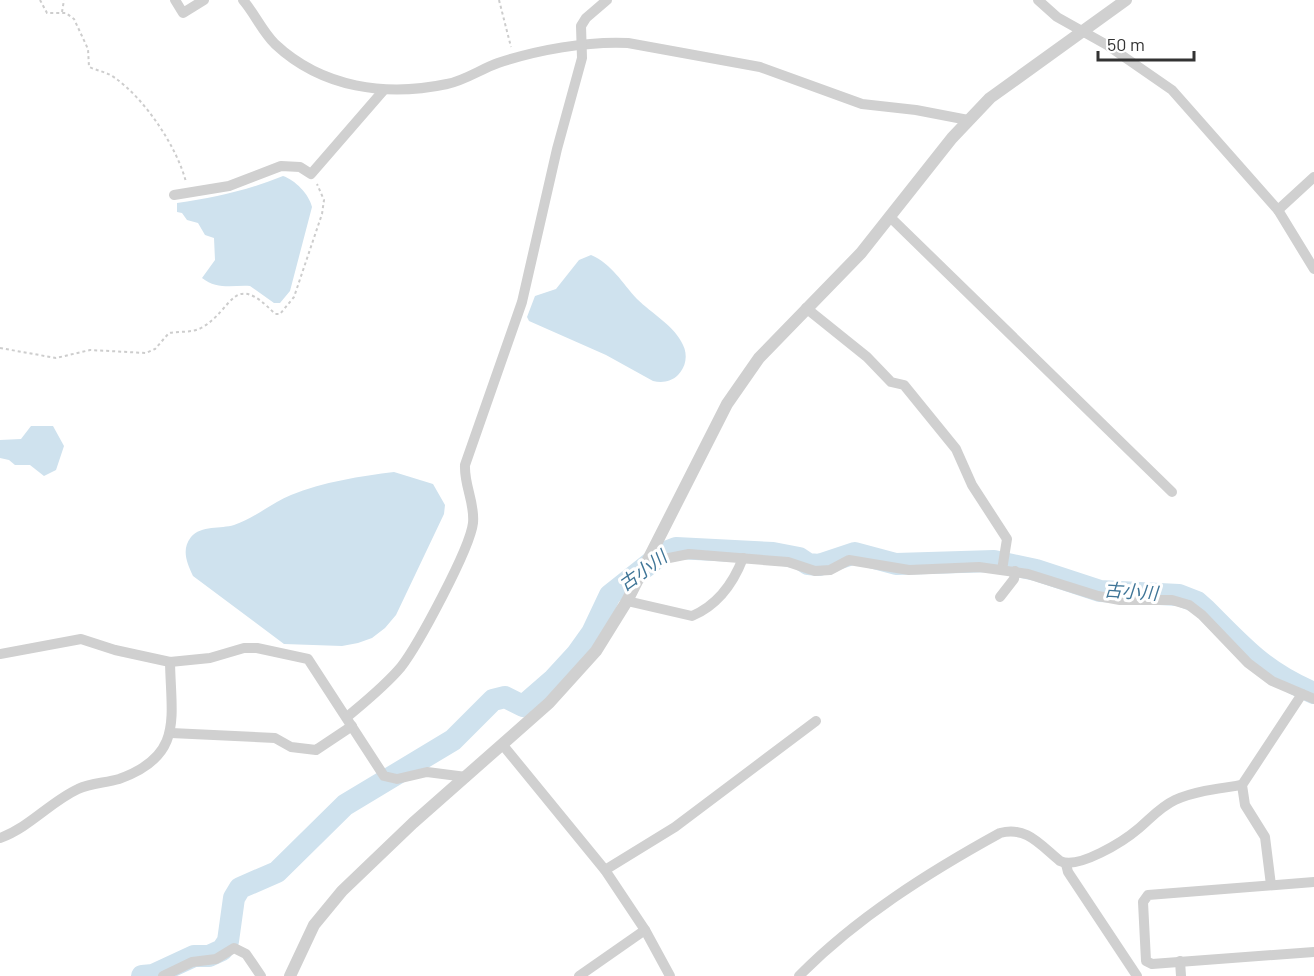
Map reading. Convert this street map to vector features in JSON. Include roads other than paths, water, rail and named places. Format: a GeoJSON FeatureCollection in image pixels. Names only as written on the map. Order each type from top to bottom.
{"type":"FeatureCollection","features":[{"type":"Feature","properties":{"kind":"street"},"geometry":{"type":"LineString","coordinates":[[175,0],[183,13],[204,0]]}},
{"type":"Feature","properties":{"kind":"street"},"geometry":{"type":"LineString","coordinates":[[243,0],[260,27],[296,61],[336,81],[383,91],[448,84],[514,59],[580,46],[628,43],[703,55],[787,74],[847,100],[862,104],[916,110],[968,120]]}},
{"type":"Feature","properties":{"kind":"street"},"geometry":{"type":"LineString","coordinates":[[171,733],[275,738],[291,747],[316,750],[349,722],[401,666],[464,552],[473,526],[474,510],[472,497],[464,480],[465,465],[522,302],[557,149],[582,58],[581,26],[586,18],[607,0]]}},
{"type":"Feature","properties":{"kind":"street"},"geometry":{"type":"LineString","coordinates":[[1038,0],[1057,16],[1084,31],[1172,90],[1278,210],[1314,269]]}},
{"type":"Feature","properties":{"kind":"street"},"geometry":{"type":"LineString","coordinates":[[290,976],[314,925],[342,891],[412,823],[577,676],[610,632],[727,404],[759,358],[836,280],[891,218],[968,120],[990,98],[1126,0]]}},
{"type":"Feature","properties":{"kind":"street"},"geometry":{"type":"LineString","coordinates":[[174,195],[244,182],[281,166],[300,167],[311,174],[383,91]]}},
{"type":"Feature","properties":{"kind":"street"},"geometry":{"type":"LineString","coordinates":[[1278,210],[1314,177]]}},
{"type":"Feature","properties":{"kind":"street"},"geometry":{"type":"LineString","coordinates":[[891,218],[1172,492]]}},
{"type":"Feature","properties":{"kind":"street"},"geometry":{"type":"LineString","coordinates":[[806,308],[867,357],[891,382],[904,385],[942,429],[956,449],[972,484],[1007,539],[1002,570]]}},
{"type":"Feature","properties":{"kind":"street"},"geometry":{"type":"LineString","coordinates":[[643,570],[664,559],[689,554],[788,562],[814,571],[830,570],[849,560],[909,570],[969,567],[1015,571],[1098,596],[1120,600],[1172,600],[1189,605],[1248,663],[1272,681],[1314,699]]}},
{"type":"Feature","properties":{"kind":"street"},"geometry":{"type":"LineString","coordinates":[[627,601],[692,616],[711,606],[726,590],[734,580],[742,558]]}},
{"type":"Feature","properties":{"kind":"street"},"geometry":{"type":"LineString","coordinates":[[1000,597],[1014,579],[1015,571]]}},
{"type":"Feature","properties":{"kind":"street"},"geometry":{"type":"LineString","coordinates":[[0,654],[81,639],[125,653],[170,662],[210,658],[244,648],[257,648],[308,659],[384,776],[397,779],[427,772],[466,777]]}},
{"type":"Feature","properties":{"kind":"street"},"geometry":{"type":"LineString","coordinates":[[0,838],[23,828],[80,788],[120,778],[160,754],[171,733],[170,662]]}},
{"type":"Feature","properties":{"kind":"street"},"geometry":{"type":"LineString","coordinates":[[1271,885],[1265,837],[1245,806],[1242,785],[1302,694]]}},
{"type":"Feature","properties":{"kind":"street"},"geometry":{"type":"LineString","coordinates":[[605,870],[675,827],[816,721]]}},
{"type":"Feature","properties":{"kind":"street"},"geometry":{"type":"LineString","coordinates":[[502,744],[605,870],[645,930],[670,976]]}},
{"type":"Feature","properties":{"kind":"street"},"geometry":{"type":"LineString","coordinates":[[1066,864],[1104,850],[1138,829],[1175,800],[1242,785]]}},
{"type":"Feature","properties":{"kind":"street"},"geometry":{"type":"LineString","coordinates":[[799,976],[827,947],[903,892],[1000,832],[1014,829],[1024,832],[1066,864],[1068,872],[1137,976]]}},
{"type":"Feature","properties":{"kind":"street"},"geometry":{"type":"LineString","coordinates":[[1314,882],[1148,895],[1143,902],[1146,961],[1152,964],[1314,952]]}},
{"type":"Feature","properties":{"kind":"street"},"geometry":{"type":"LineString","coordinates":[[579,976],[645,930]]}},
{"type":"Feature","properties":{"kind":"street"},"geometry":{"type":"LineString","coordinates":[[163,976],[192,962],[216,959],[234,948],[246,954],[261,976]]}},
{"type":"Feature","properties":{"kind":"street"},"geometry":{"type":"LineString","coordinates":[[1180,961],[1181,976]]}},
{"type":"Feature","properties":{"kind":"water"},"geometry":{"type":"Polygon","coordinates":[[[283,176],[301,188],[312,207],[290,291],[280,303],[274,303],[250,286],[219,286],[202,278],[215,260],[214,238],[205,235],[198,223],[187,220],[182,213],[177,212],[177,203],[231,193],[283,176]]]}},
{"type":"Feature","properties":{"kind":"water"},"geometry":{"type":"Polygon","coordinates":[[[591,255],[605,263],[637,299],[669,326],[679,338],[685,349],[685,361],[681,372],[675,377],[666,381],[653,381],[606,355],[529,321],[527,317],[535,296],[556,289],[579,260],[591,255]]]}},
{"type":"Feature","properties":{"kind":"water"},"geometry":{"type":"Polygon","coordinates":[[[31,426],[53,426],[64,446],[56,470],[44,476],[30,465],[15,465],[9,460],[0,458],[0,440],[21,439],[31,426]]]}},
{"type":"Feature","properties":{"kind":"water"},"geometry":{"type":"Polygon","coordinates":[[[394,472],[433,484],[445,505],[444,514],[396,615],[372,638],[342,646],[284,644],[193,576],[187,561],[186,547],[195,533],[234,525],[284,498],[316,486],[394,472]]]}},
{"type":"Feature","properties":{"kind":"waterway","name":"古小川"},"geometry":{"type":"LineString","coordinates":[[142,976],[153,975],[194,956],[209,956],[222,950],[228,941],[234,898],[240,888],[277,872],[345,805],[453,740],[493,700],[505,697],[523,706],[554,679],[577,654],[592,633],[610,595],[663,553],[676,548],[773,553],[799,558],[808,564],[819,565],[855,553],[896,564],[994,561],[1036,570],[1100,591],[1179,595],[1197,602],[1255,658],[1281,676],[1314,693]]}}]}
